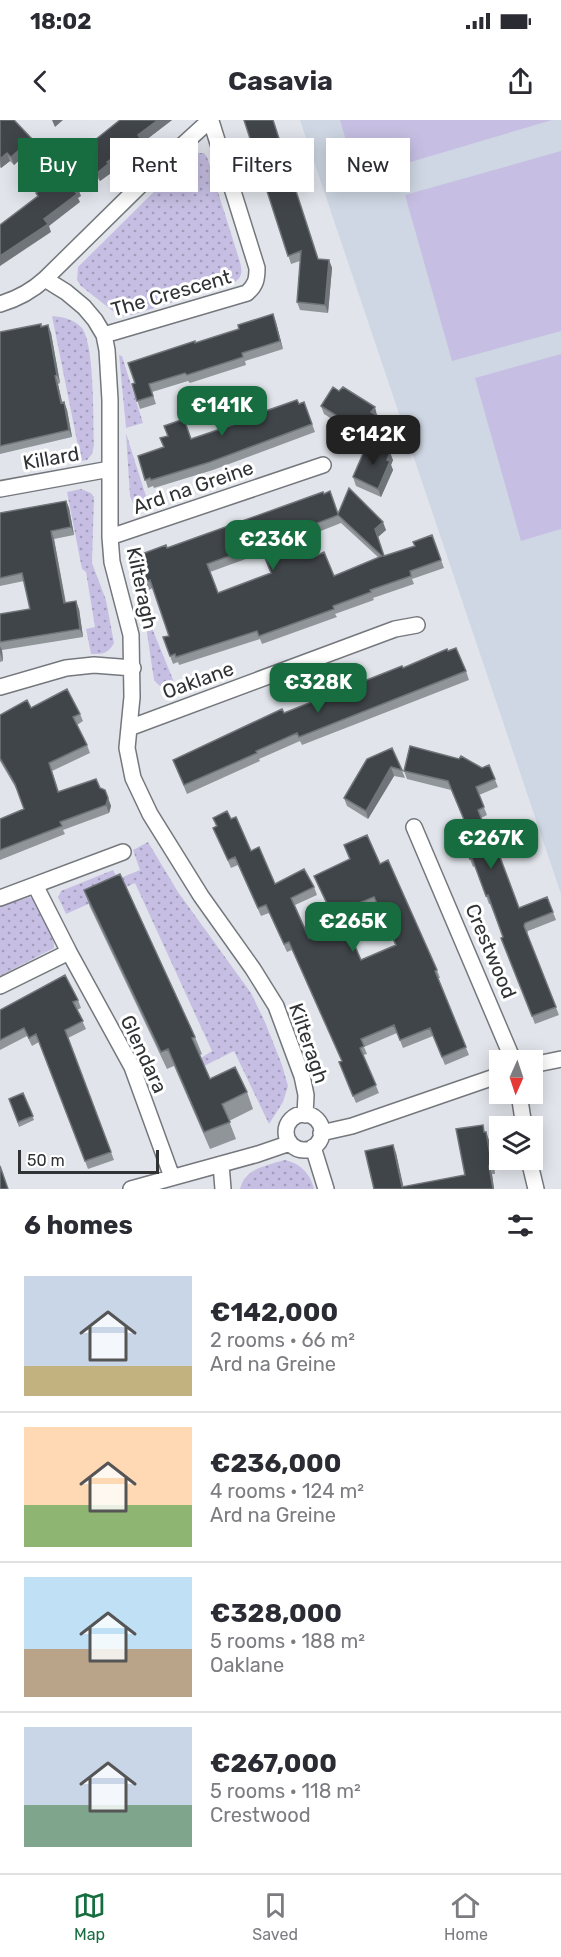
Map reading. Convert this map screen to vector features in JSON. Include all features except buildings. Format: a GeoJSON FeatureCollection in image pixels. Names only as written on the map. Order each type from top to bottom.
{"type":"FeatureCollection","features":[{"type":"Feature","properties":{"kind":"street"},"geometry":{"type":"LineString","coordinates":[[0,304],[26,293],[45,279],[164,162],[211,120]]}},
{"type":"Feature","properties":{"kind":"street","name":"The Crescent"},"geometry":{"type":"LineString","coordinates":[[104,335],[247,292],[254,287],[256,268],[211,120]]}},
{"type":"Feature","properties":{"kind":"street","name":"Kilteragh"},"geometry":{"type":"LineString","coordinates":[[45,279],[84,307],[104,335],[107,350],[110,400],[112,562],[131,635],[133,668],[127,748],[129,765],[150,814],[201,896],[228,932],[276,1006],[302,1076],[306,1095],[305,1114]]}},
{"type":"Feature","properties":{"kind":"street","name":"Ard na Greine"},"geometry":{"type":"LineString","coordinates":[[110,537],[323,465]]}},
{"type":"Feature","properties":{"kind":"street","name":"Killard"},"geometry":{"type":"LineString","coordinates":[[0,489],[110,469]]}},
{"type":"Feature","properties":{"kind":"street","name":"Oaklane"},"geometry":{"type":"LineString","coordinates":[[129,728],[395,629],[417,625]]}},
{"type":"Feature","properties":{"kind":"street"},"geometry":{"type":"LineString","coordinates":[[0,687],[66,668],[94,665],[133,668]]}},
{"type":"Feature","properties":{"kind":"street","name":"Crestwood"},"geometry":{"type":"LineString","coordinates":[[414,826],[509,1050]]}},
{"type":"Feature","properties":{"kind":"street"},"geometry":{"type":"LineString","coordinates":[[0,898],[123,852]]}},
{"type":"Feature","properties":{"kind":"street","name":"Glendara"},"geometry":{"type":"LineString","coordinates":[[35,885],[132,1067],[172,1177]]}},
{"type":"Feature","properties":{"kind":"street"},"geometry":{"type":"LineString","coordinates":[[0,986],[69,952]]}},
{"type":"Feature","properties":{"kind":"street"},"geometry":{"type":"LineString","coordinates":[[543,1063],[561,1059]]}},
{"type":"Feature","properties":{"kind":"street"},"geometry":{"type":"LineString","coordinates":[[321,1133],[352,1126],[489,1079]]}},
{"type":"Feature","properties":{"kind":"street"},"geometry":{"type":"LineString","coordinates":[[305,1114],[319,1123],[321,1133],[320,1139],[313,1147],[303,1150],[290,1143],[286,1132],[290,1122],[299,1115],[305,1114]]}},
{"type":"Feature","properties":{"kind":"street"},"geometry":{"type":"LineString","coordinates":[[131,1189],[290,1143]]}},
{"type":"Feature","properties":{"kind":"street"},"geometry":{"type":"LineString","coordinates":[[313,1147],[326,1189]]}},
{"type":"Feature","properties":{"kind":"street"},"geometry":{"type":"LineString","coordinates":[[221,1164],[223,1189]]}},
{"type":"Feature","properties":{"kind":"street"},"geometry":{"type":"LineString","coordinates":[[531,1170],[536,1189]]}},
{"type":"Feature","properties":{"kind":"shaded area"},"geometry":{"type":"Polygon","coordinates":[[[300,120],[561,120],[561,894],[314,162],[314,138],[306,138],[300,120]]]}},
{"type":"Feature","properties":{"kind":"shaded area"},"geometry":{"type":"Polygon","coordinates":[[[340,120],[552,120],[410,162],[410,138],[345,138],[340,120]]]}},
{"type":"Feature","properties":{"kind":"shaded area"},"geometry":{"type":"Polygon","coordinates":[[[561,151],[561,331],[452,361],[405,195],[561,151]]]}},
{"type":"Feature","properties":{"kind":"shaded area"},"geometry":{"type":"Polygon","coordinates":[[[198,153],[204,153],[210,167],[210,192],[218,192],[240,262],[241,275],[238,280],[132,315],[119,316],[81,286],[77,280],[78,267],[154,192],[198,192],[198,153]]]}},
{"type":"Feature","properties":{"kind":"shaded area"},"geometry":{"type":"Polygon","coordinates":[[[52,316],[75,322],[82,328],[86,337],[91,367],[94,445],[92,454],[87,460],[81,461],[52,316]]]}},
{"type":"Feature","properties":{"kind":"shaded area"},"geometry":{"type":"Polygon","coordinates":[[[561,354],[561,529],[521,541],[475,378],[561,354]]]}},
{"type":"Feature","properties":{"kind":"shaded area"},"geometry":{"type":"Polygon","coordinates":[[[119,355],[122,356],[143,423],[126,428],[119,355]]]}},
{"type":"Feature","properties":{"kind":"shaded area"},"geometry":{"type":"Polygon","coordinates":[[[126,433],[150,509],[142,512],[135,508],[130,496],[126,433]]]}},
{"type":"Feature","properties":{"kind":"shaded area"},"geometry":{"type":"Polygon","coordinates":[[[81,489],[91,493],[94,497],[92,563],[106,600],[114,643],[105,653],[99,654],[91,654],[86,629],[95,627],[86,572],[82,569],[67,492],[81,489]]]}},
{"type":"Feature","properties":{"kind":"shaded area"},"geometry":{"type":"Polygon","coordinates":[[[143,606],[176,687],[163,688],[154,680],[143,606]]]}},
{"type":"Feature","properties":{"kind":"shaded area"},"geometry":{"type":"Polygon","coordinates":[[[148,842],[178,892],[251,993],[265,1022],[288,1086],[283,1102],[269,1124],[234,1051],[204,1066],[201,1058],[212,1051],[135,883],[66,914],[58,897],[61,891],[113,870],[118,879],[140,870],[133,850],[148,842]]]}},
{"type":"Feature","properties":{"kind":"shaded area"},"geometry":{"type":"Polygon","coordinates":[[[30,897],[36,902],[54,943],[54,948],[0,976],[0,906],[30,897]]]}},
{"type":"Feature","properties":{"kind":"shaded area"},"geometry":{"type":"Polygon","coordinates":[[[284,1160],[295,1163],[304,1170],[314,1189],[240,1189],[246,1176],[251,1172],[284,1160]]]}}]}
